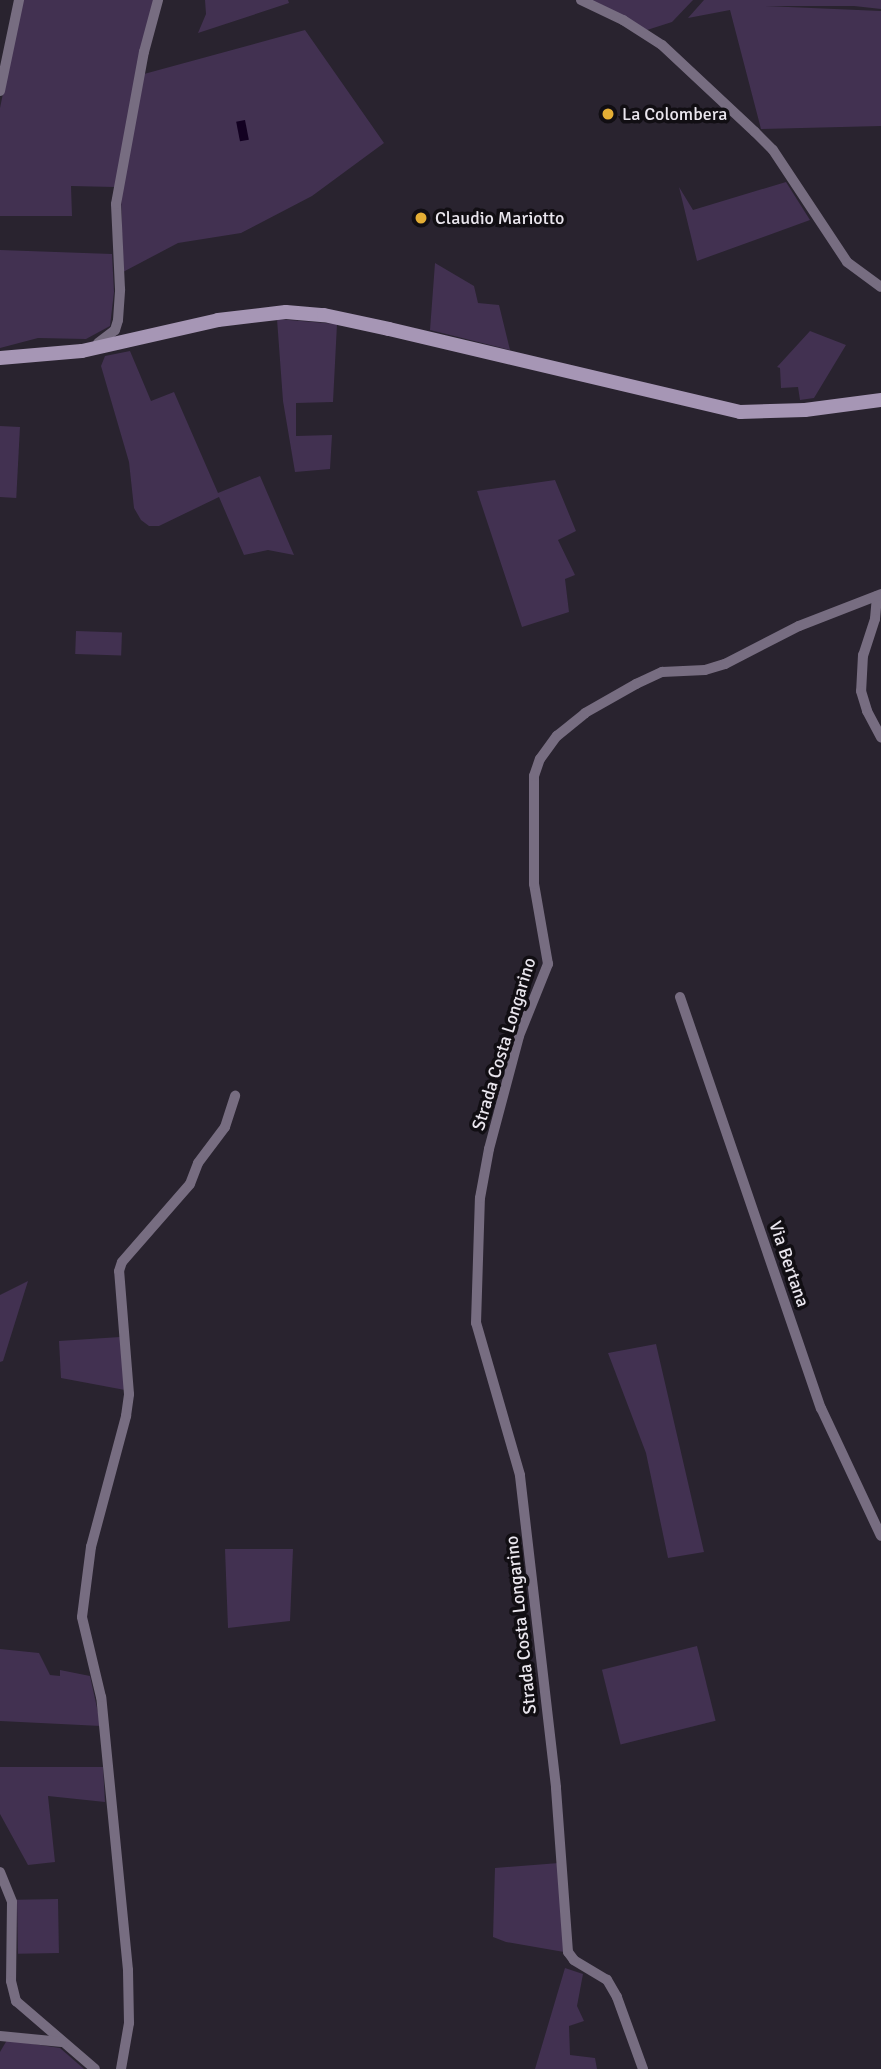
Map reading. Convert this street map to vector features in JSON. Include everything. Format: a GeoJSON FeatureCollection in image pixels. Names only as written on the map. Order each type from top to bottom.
{"type":"FeatureCollection","features":[{"type":"Feature","properties":{"kind":"street"},"geometry":{"type":"LineString","coordinates":[[0,90],[19,0]]}},
{"type":"Feature","properties":{"kind":"street"},"geometry":{"type":"LineString","coordinates":[[82,351],[106,339],[115,330],[118,320],[120,289],[116,204],[144,52],[158,0]]}},
{"type":"Feature","properties":{"kind":"street"},"geometry":{"type":"LineString","coordinates":[[581,0],[623,20],[662,45],[773,149],[847,262],[881,286]]}},
{"type":"Feature","properties":{"kind":"street"},"geometry":{"type":"LineString","coordinates":[[0,358],[82,351],[256,314],[324,315],[740,412],[791,411],[881,400]]}},
{"type":"Feature","properties":{"kind":"street"},"geometry":{"type":"LineString","coordinates":[[879,595],[863,655],[861,691],[867,711],[881,737]]}},
{"type":"Feature","properties":{"kind":"street","name":"Strada Costa Longarino"},"geometry":{"type":"LineString","coordinates":[[643,2069],[617,1997],[607,1980],[574,1960],[568,1952],[555,1787],[520,1475],[476,1323],[480,1198],[489,1149],[519,1036],[548,964],[534,884],[534,776],[540,759],[557,736],[586,713],[636,684],[662,672],[705,670],[725,664],[799,626],[879,595]]}},
{"type":"Feature","properties":{"kind":"street","name":"Via Bertana"},"geometry":{"type":"LineString","coordinates":[[680,997],[821,1408],[881,1536]]}},
{"type":"Feature","properties":{"kind":"street"},"geometry":{"type":"LineString","coordinates":[[121,2069],[129,2023],[128,1970],[101,1697],[82,1617],[91,1547],[128,1405],[119,1271],[122,1262],[190,1184],[201,1158],[225,1127],[235,1096]]}},
{"type":"Feature","properties":{"kind":"street"},"geometry":{"type":"LineString","coordinates":[[0,1872],[12,1902],[11,1981],[16,2001],[95,2069]]}},
{"type":"Feature","properties":{"kind":"street"},"geometry":{"type":"LineString","coordinates":[[0,2036],[63,2043]]}},
{"type":"Feature","properties":{"kind":"shaded area"},"geometry":{"type":"Polygon","coordinates":[[[22,0],[156,0],[115,187],[71,186],[72,216],[0,216],[0,108],[22,0]]]}},
{"type":"Feature","properties":{"kind":"shaded area"},"geometry":{"type":"Polygon","coordinates":[[[205,0],[288,0],[289,3],[198,33],[206,14],[205,0]]]}},
{"type":"Feature","properties":{"kind":"shaded area"},"geometry":{"type":"Polygon","coordinates":[[[589,0],[693,0],[672,22],[647,30],[589,0]]]}},
{"type":"Feature","properties":{"kind":"shaded area"},"geometry":{"type":"Polygon","coordinates":[[[704,0],[881,0],[881,9],[854,6],[765,6],[881,11],[881,126],[761,129],[730,10],[688,18],[704,0]]]}},
{"type":"Feature","properties":{"kind":"shaded area"},"geometry":{"type":"Polygon","coordinates":[[[305,30],[384,143],[312,196],[241,233],[178,243],[123,272],[121,193],[144,74],[305,30]]]}},
{"type":"Feature","properties":{"kind":"shaded area"},"geometry":{"type":"Polygon","coordinates":[[[245,120],[249,140],[240,141],[236,122],[245,120]]]}},
{"type":"Feature","properties":{"kind":"shaded area"},"geometry":{"type":"Polygon","coordinates":[[[786,182],[810,220],[697,261],[679,187],[693,210],[786,182]]]}},
{"type":"Feature","properties":{"kind":"shaded area"},"geometry":{"type":"Polygon","coordinates":[[[0,250],[112,254],[114,292],[110,326],[86,339],[38,338],[0,348],[0,250]]]}},
{"type":"Feature","properties":{"kind":"shaded area"},"geometry":{"type":"Polygon","coordinates":[[[435,263],[474,286],[478,303],[499,305],[510,350],[430,330],[435,263]]]}},
{"type":"Feature","properties":{"kind":"shaded area"},"geometry":{"type":"Polygon","coordinates":[[[277,319],[337,324],[333,402],[296,403],[296,436],[332,435],[330,469],[295,472],[283,401],[277,319]]]}},
{"type":"Feature","properties":{"kind":"shaded area"},"geometry":{"type":"Polygon","coordinates":[[[810,331],[846,345],[814,398],[800,400],[798,387],[781,388],[780,368],[777,367],[810,331]]]}},
{"type":"Feature","properties":{"kind":"shaded area"},"geometry":{"type":"Polygon","coordinates":[[[130,351],[151,401],[174,392],[218,493],[260,476],[294,555],[268,550],[244,555],[219,497],[159,526],[149,526],[141,520],[134,508],[129,462],[101,366],[105,356],[130,351]]]}},
{"type":"Feature","properties":{"kind":"shaded area"},"geometry":{"type":"Polygon","coordinates":[[[0,426],[20,427],[16,498],[0,497],[0,426]]]}},
{"type":"Feature","properties":{"kind":"shaded area"},"geometry":{"type":"Polygon","coordinates":[[[555,480],[576,531],[558,540],[575,575],[565,579],[569,612],[522,627],[477,491],[555,480]]]}},
{"type":"Feature","properties":{"kind":"shaded area"},"geometry":{"type":"Polygon","coordinates":[[[76,631],[122,633],[121,656],[75,654],[76,631]]]}},
{"type":"Feature","properties":{"kind":"shaded area"},"geometry":{"type":"Polygon","coordinates":[[[28,1281],[3,1361],[0,1362],[0,1295],[28,1281]]]}},
{"type":"Feature","properties":{"kind":"shaded area"},"geometry":{"type":"Polygon","coordinates":[[[120,1337],[125,1390],[61,1378],[59,1341],[120,1337]]]}},
{"type":"Feature","properties":{"kind":"shaded area"},"geometry":{"type":"Polygon","coordinates":[[[656,1344],[704,1552],[668,1558],[646,1453],[608,1353],[656,1344]]]}},
{"type":"Feature","properties":{"kind":"shaded area"},"geometry":{"type":"Polygon","coordinates":[[[225,1549],[293,1549],[290,1621],[228,1628],[225,1549]]]}},
{"type":"Feature","properties":{"kind":"shaded area"},"geometry":{"type":"Polygon","coordinates":[[[697,1646],[716,1721],[621,1744],[602,1670],[697,1646]]]}},
{"type":"Feature","properties":{"kind":"shaded area"},"geometry":{"type":"Polygon","coordinates":[[[0,1649],[39,1653],[50,1675],[60,1676],[60,1670],[90,1676],[101,1726],[0,1721],[0,1649]]]}},
{"type":"Feature","properties":{"kind":"shaded area"},"geometry":{"type":"Polygon","coordinates":[[[0,1767],[103,1767],[105,1802],[48,1796],[55,1862],[28,1865],[0,1814],[0,1767]]]}},
{"type":"Feature","properties":{"kind":"shaded area"},"geometry":{"type":"Polygon","coordinates":[[[559,1863],[564,1952],[506,1942],[493,1937],[495,1868],[559,1863]]]}},
{"type":"Feature","properties":{"kind":"shaded area"},"geometry":{"type":"Polygon","coordinates":[[[58,1899],[59,1953],[18,1954],[17,1900],[58,1899]]]}},
{"type":"Feature","properties":{"kind":"shaded area"},"geometry":{"type":"Polygon","coordinates":[[[565,1968],[583,1974],[577,2006],[584,2021],[569,2026],[570,2055],[595,2058],[597,2069],[535,2069],[565,1968]]]}},
{"type":"Feature","properties":{"kind":"shaded area"},"geometry":{"type":"Polygon","coordinates":[[[7,2040],[60,2048],[84,2069],[0,2069],[0,2052],[7,2040]]]}},
{"type":"Feature","properties":{"kind":"place","name":"La Colombera"},"geometry":{"type":"Point","coordinates":[608,114]}},
{"type":"Feature","properties":{"kind":"place","name":"Claudio Mariotto"},"geometry":{"type":"Point","coordinates":[421,218]}}]}
